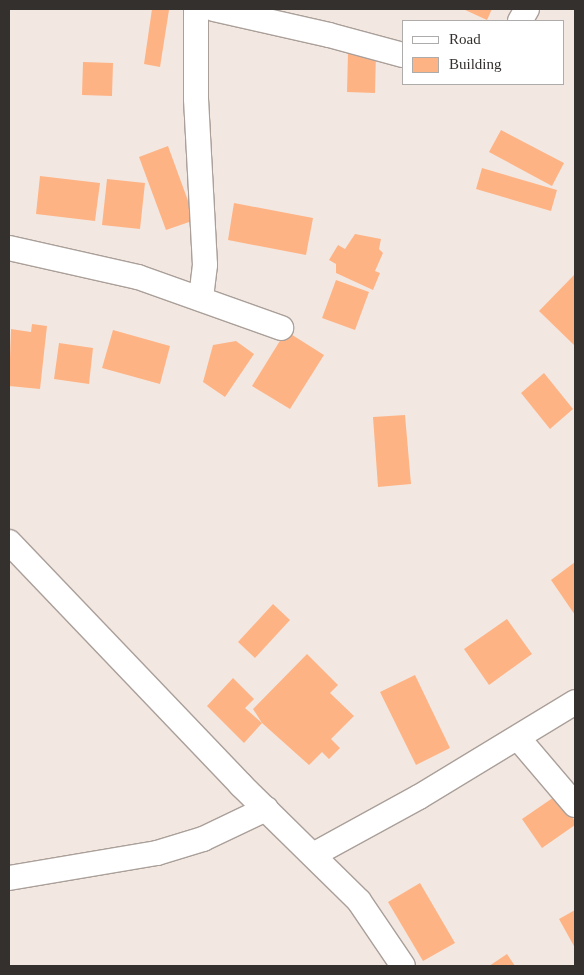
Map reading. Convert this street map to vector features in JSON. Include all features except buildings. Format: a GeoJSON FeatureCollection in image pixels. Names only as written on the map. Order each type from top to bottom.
{"type":"FeatureCollection","features":[{"type":"Feature","properties":{"kind":"street"},"geometry":{"type":"LineString","coordinates":[[196,9],[196,98],[205,265],[201,299]]}},
{"type":"Feature","properties":{"kind":"street"},"geometry":{"type":"LineString","coordinates":[[214,9],[329,35],[402,55]]}},
{"type":"Feature","properties":{"kind":"street"},"geometry":{"type":"LineString","coordinates":[[521,20],[527,9]]}},
{"type":"Feature","properties":{"kind":"street"},"geometry":{"type":"LineString","coordinates":[[9,248],[138,277],[281,328]]}},
{"type":"Feature","properties":{"kind":"street"},"geometry":{"type":"LineString","coordinates":[[9,542],[266,809],[360,901],[403,966]]}},
{"type":"Feature","properties":{"kind":"street"},"geometry":{"type":"LineString","coordinates":[[313,855],[419,797],[575,702]]}},
{"type":"Feature","properties":{"kind":"street"},"geometry":{"type":"LineString","coordinates":[[518,738],[575,805]]}},
{"type":"Feature","properties":{"kind":"street"},"geometry":{"type":"LineString","coordinates":[[9,878],[157,853],[203,839],[266,809]]}}]}
